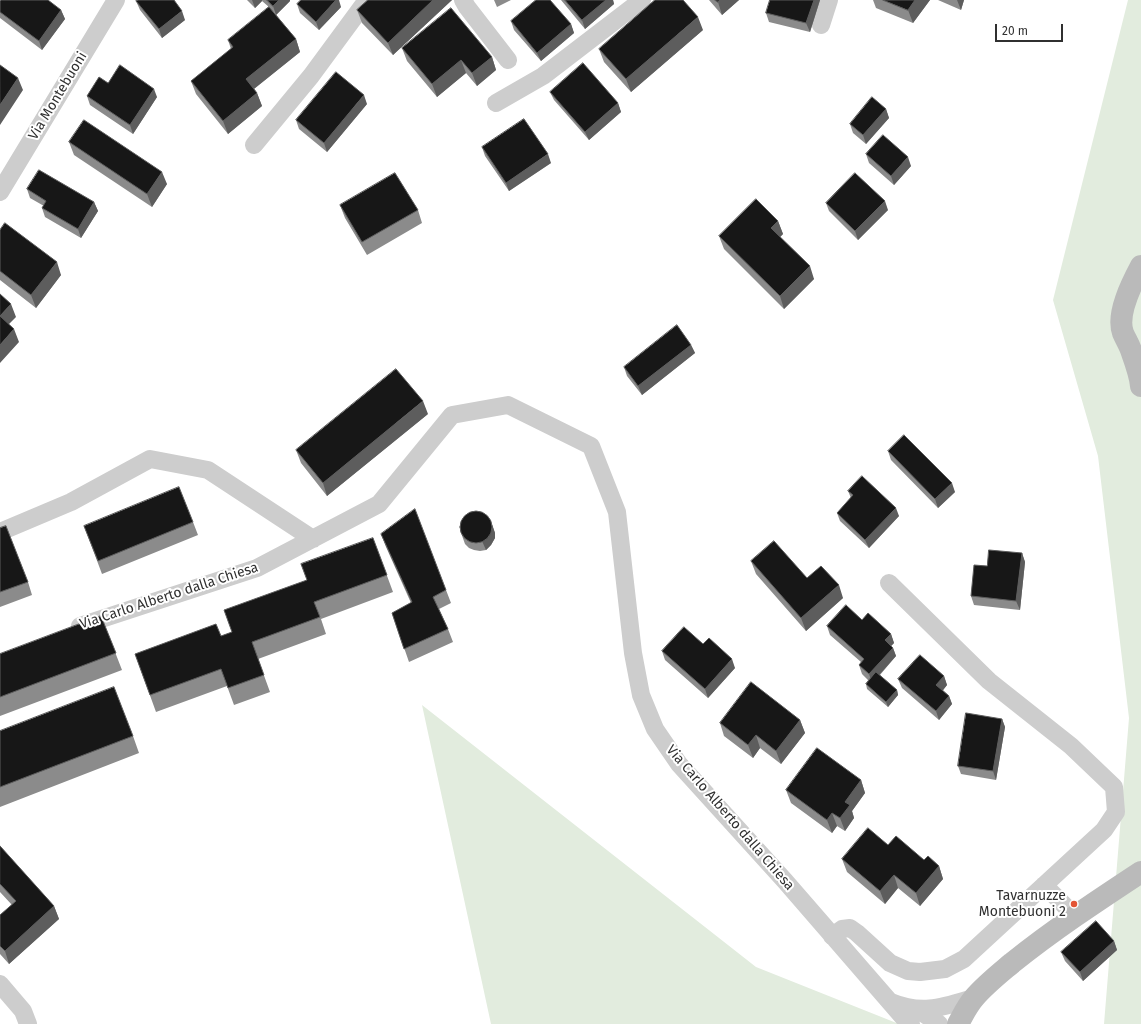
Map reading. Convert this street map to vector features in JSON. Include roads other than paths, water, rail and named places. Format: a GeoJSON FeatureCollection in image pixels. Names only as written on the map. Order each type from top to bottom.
{"type":"FeatureCollection","features":[{"type":"Feature","properties":{"kind":"main road"},"geometry":{"type":"LineString","coordinates":[[1141,266],[1124,301],[1122,332],[1132,353],[1140,377],[1141,386]]}},
{"type":"Feature","properties":{"kind":"main road"},"geometry":{"type":"LineString","coordinates":[[958,1024],[964,1011],[973,998],[989,982],[1030,948],[1141,872]]}},
{"type":"Feature","properties":{"kind":"street","name":"Via Montebuoni"},"geometry":{"type":"LineString","coordinates":[[0,192],[116,0]]}},
{"type":"Feature","properties":{"kind":"street"},"geometry":{"type":"LineString","coordinates":[[254,145],[311,76],[367,0]]}},
{"type":"Feature","properties":{"kind":"street"},"geometry":{"type":"LineString","coordinates":[[463,0],[508,60]]}},
{"type":"Feature","properties":{"kind":"street"},"geometry":{"type":"LineString","coordinates":[[496,103],[543,76],[642,0]]}},
{"type":"Feature","properties":{"kind":"street"},"geometry":{"type":"LineString","coordinates":[[821,25],[829,0]]}},
{"type":"Feature","properties":{"kind":"street","name":"Via Carlo Alberto dalla Chiesa"},"geometry":{"type":"LineString","coordinates":[[66,630],[96,619],[257,568],[379,504],[452,416],[508,405],[591,446],[617,512],[633,653],[641,695],[655,729],[679,764],[891,1002],[903,1007],[909,1019]]}},
{"type":"Feature","properties":{"kind":"street"},"geometry":{"type":"LineString","coordinates":[[0,532],[71,502],[150,459],[208,470],[313,539]]}},
{"type":"Feature","properties":{"kind":"street"},"geometry":{"type":"LineString","coordinates":[[832,936],[842,929],[850,928],[858,933],[890,963],[908,971],[920,972],[945,969],[964,959],[1044,886],[1104,830],[1116,812],[1114,787],[1071,746],[989,681],[889,583]]}},
{"type":"Feature","properties":{"kind":"street"},"geometry":{"type":"LineString","coordinates":[[1044,886],[1075,916]]}},
{"type":"Feature","properties":{"kind":"street"},"geometry":{"type":"LineString","coordinates":[[0,984],[23,1011],[28,1024]]}},
{"type":"Feature","properties":{"kind":"street","name":"Via Carlo Alberto dalla Chiesa"},"geometry":{"type":"LineString","coordinates":[[909,1019],[934,1008],[973,998]]}},
{"type":"Feature","properties":{"kind":"street","name":"Via Carlo Alberto dalla Chiesa"},"geometry":{"type":"LineString","coordinates":[[909,1019],[939,1024]]}},
{"type":"Feature","properties":{"kind":"place","name":"Tavarnuzze Montebuoni 2"},"geometry":{"type":"Point","coordinates":[1074,904]}}]}
